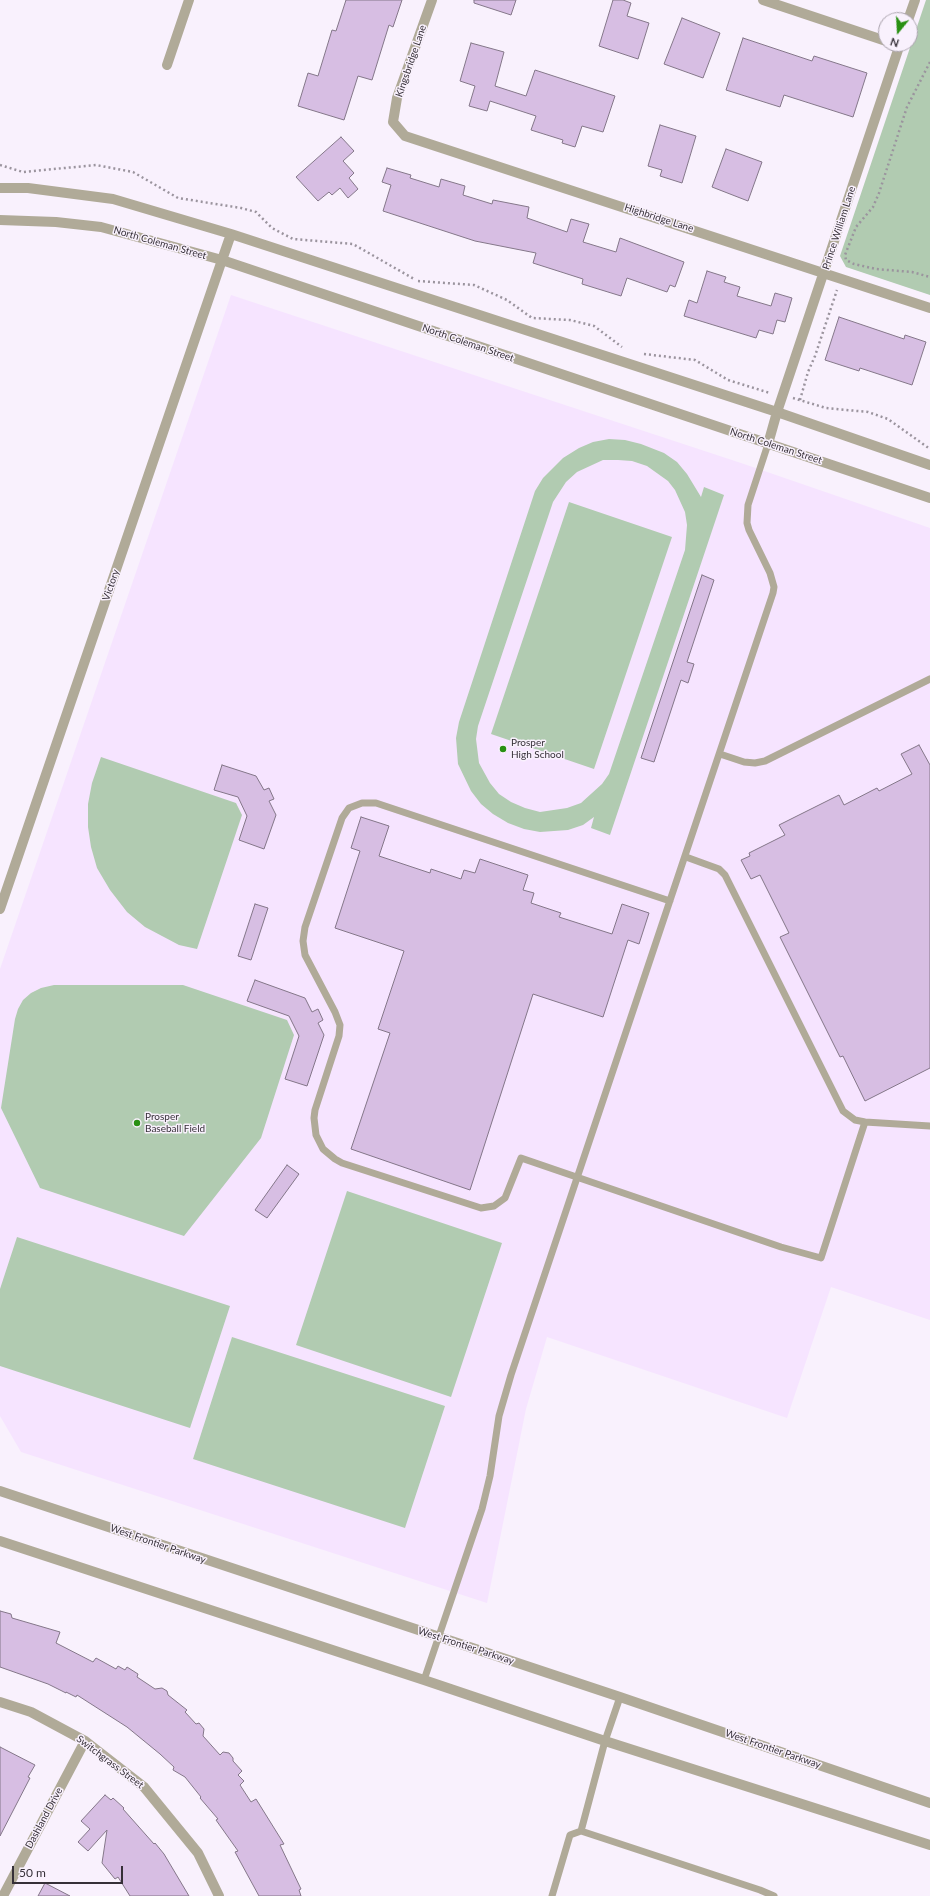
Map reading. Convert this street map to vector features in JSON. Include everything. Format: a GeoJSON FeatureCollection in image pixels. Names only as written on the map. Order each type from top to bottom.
{"type":"FeatureCollection","features":[{"type":"Feature","properties":{"kind":"street"},"geometry":{"type":"LineString","coordinates":[[167,65],[189,0]]}},
{"type":"Feature","properties":{"kind":"street","name":"Kingsbridge Lane"},"geometry":{"type":"LineString","coordinates":[[393,122],[397,98],[432,0]]}},
{"type":"Feature","properties":{"kind":"street"},"geometry":{"type":"LineString","coordinates":[[762,0],[878,38]]}},
{"type":"Feature","properties":{"kind":"street"},"geometry":{"type":"LineString","coordinates":[[911,12],[915,0]]}},
{"type":"Feature","properties":{"kind":"street","name":"Prince William Lane"},"geometry":{"type":"LineString","coordinates":[[768,444],[896,52]]}},
{"type":"Feature","properties":{"kind":"street","name":"Highbridge Lane"},"geometry":{"type":"LineString","coordinates":[[393,122],[405,136],[930,308]]}},
{"type":"Feature","properties":{"kind":"street"},"geometry":{"type":"LineString","coordinates":[[0,188],[28,188],[113,199],[231,234],[778,412],[930,465]]}},
{"type":"Feature","properties":{"kind":"street","name":"North Coleman Street"},"geometry":{"type":"LineString","coordinates":[[0,220],[56,222],[101,227],[222,260],[930,498]]}},
{"type":"Feature","properties":{"kind":"street","name":"Victory"},"geometry":{"type":"LineString","coordinates":[[0,909],[231,234]]}},
{"type":"Feature","properties":{"kind":"street","name":"West Frontier Parkway"},"geometry":{"type":"LineString","coordinates":[[0,1491],[620,1697],[930,1803]]}},
{"type":"Feature","properties":{"kind":"street"},"geometry":{"type":"LineString","coordinates":[[0,1541],[605,1741],[930,1845]]}},
{"type":"Feature","properties":{"kind":"street","name":"Switchgrass Street"},"geometry":{"type":"LineString","coordinates":[[0,1702],[31,1712],[84,1741],[144,1787],[198,1853],[219,1896]]}},
{"type":"Feature","properties":{"kind":"street","name":"Dashland Drive"},"geometry":{"type":"LineString","coordinates":[[2,1896],[84,1741]]}},
{"type":"Feature","properties":{"kind":"lane"},"geometry":{"type":"LineString","coordinates":[[424,1680],[482,1510],[490,1476],[499,1416],[504,1396],[576,1177],[686,857],[773,593],[774,588],[770,572],[749,530],[748,523],[748,505],[768,444]]}},
{"type":"Feature","properties":{"kind":"lane"},"geometry":{"type":"LineString","coordinates":[[720,754],[744,762],[754,763],[764,761],[930,679]]}},
{"type":"Feature","properties":{"kind":"lane"},"geometry":{"type":"LineString","coordinates":[[670,902],[376,803],[362,803],[352,806],[344,813],[342,818],[305,927],[302,941],[305,955],[335,1012],[340,1025],[339,1036],[315,1110],[314,1122],[319,1142],[329,1155],[342,1163],[481,1208],[494,1206],[505,1198],[521,1158],[774,1245],[821,1258],[865,1122]]}},
{"type":"Feature","properties":{"kind":"lane"},"geometry":{"type":"LineString","coordinates":[[686,857],[720,869],[725,876],[843,1111],[855,1120],[865,1122],[930,1126]]}},
{"type":"Feature","properties":{"kind":"lane"},"geometry":{"type":"LineString","coordinates":[[581,1831],[605,1741],[620,1697]]}},
{"type":"Feature","properties":{"kind":"lane"},"geometry":{"type":"LineString","coordinates":[[552,1896],[570,1835],[581,1831],[760,1890],[774,1896]]}},
{"type":"Feature","properties":{"kind":"path"},"geometry":{"type":"LineString","coordinates":[[800,400],[846,260],[845,255],[856,227],[873,207],[908,107],[930,62]]}},
{"type":"Feature","properties":{"kind":"path"},"geometry":{"type":"LineString","coordinates":[[0,165],[23,172],[96,165],[133,172],[178,198],[241,208],[256,212],[272,228],[293,239],[352,244],[417,281],[474,285],[507,300],[532,318],[570,320],[594,326],[617,344],[628,350]]}},
{"type":"Feature","properties":{"kind":"path"},"geometry":{"type":"LineString","coordinates":[[846,260],[876,269],[912,272],[930,277]]}},
{"type":"Feature","properties":{"kind":"path"},"geometry":{"type":"LineString","coordinates":[[639,353],[695,360],[728,380],[756,390],[800,400],[826,408],[868,412],[888,419],[930,449]]}},
{"type":"Feature","properties":{"kind":"shaded area","name":"Prosper High School"},"geometry":{"type":"Polygon","coordinates":[[[231,295],[741,463],[930,528],[930,1320],[831,1287],[787,1418],[547,1337],[526,1409],[487,1603],[21,1452],[0,1416],[0,969],[231,295]]]}},
{"type":"Feature","properties":{"kind":"green space"},"geometry":{"type":"Polygon","coordinates":[[[926,0],[930,0],[930,295],[846,267],[840,256],[909,52],[918,52],[918,24],[926,0]]]}},
{"type":"Feature","properties":{"kind":"green space"},"geometry":{"type":"Polygon","coordinates":[[[609,439],[625,440],[641,444],[664,453],[677,462],[687,474],[701,497],[704,487],[724,495],[610,835],[591,828],[594,817],[583,825],[568,830],[540,832],[524,829],[508,823],[493,814],[481,804],[471,791],[458,764],[456,738],[459,722],[535,491],[543,478],[563,458],[579,448],[593,442],[609,439]],[[603,460],[577,472],[566,482],[553,502],[478,726],[476,739],[479,763],[490,783],[499,794],[511,802],[540,812],[567,808],[581,803],[602,784],[609,774],[685,550],[687,525],[685,512],[675,490],[668,481],[647,466],[632,461],[603,460]]]}},
{"type":"Feature","properties":{"kind":"green space"},"geometry":{"type":"Polygon","coordinates":[[[569,502],[672,537],[594,769],[491,734],[569,502]]]}},
{"type":"Feature","properties":{"kind":"green space"},"geometry":{"type":"Polygon","coordinates":[[[101,757],[236,803],[242,815],[197,949],[179,945],[145,927],[127,912],[110,890],[97,868],[91,847],[88,827],[88,804],[92,783],[101,757]]]}},
{"type":"Feature","properties":{"kind":"green space","name":"Prosper Baseball Field"},"geometry":{"type":"Polygon","coordinates":[[[54,985],[183,985],[287,1020],[294,1035],[261,1138],[184,1236],[40,1188],[1,1108],[15,1019],[18,1009],[23,1000],[31,993],[41,988],[54,985]]]}},
{"type":"Feature","properties":{"kind":"green space"},"geometry":{"type":"Polygon","coordinates":[[[347,1191],[502,1243],[451,1397],[296,1345],[347,1191]]]}},
{"type":"Feature","properties":{"kind":"green space"},"geometry":{"type":"Polygon","coordinates":[[[17,1237],[230,1306],[190,1428],[0,1366],[0,1289],[17,1237]]]}},
{"type":"Feature","properties":{"kind":"green space"},"geometry":{"type":"Polygon","coordinates":[[[232,1337],[445,1406],[405,1528],[193,1459],[232,1337]]]}},
{"type":"Feature","properties":{"kind":"building"},"geometry":{"type":"Polygon","coordinates":[[[346,0],[402,0],[393,27],[389,25],[372,80],[358,76],[344,120],[298,106],[308,73],[318,76],[332,30],[336,31],[346,0]]]}},
{"type":"Feature","properties":{"kind":"building"},"geometry":{"type":"Polygon","coordinates":[[[474,0],[516,0],[511,15],[474,3],[474,0]]]}},
{"type":"Feature","properties":{"kind":"building"},"geometry":{"type":"Polygon","coordinates":[[[613,0],[623,0],[631,3],[627,16],[649,23],[638,59],[599,46],[613,0]]]}},
{"type":"Feature","properties":{"kind":"building"},"geometry":{"type":"Polygon","coordinates":[[[682,18],[720,33],[703,78],[664,64],[682,18]]]}},
{"type":"Feature","properties":{"kind":"building"},"geometry":{"type":"Polygon","coordinates":[[[743,38],[812,61],[814,56],[867,73],[853,117],[784,95],[780,107],[726,90],[743,38]]]}},
{"type":"Feature","properties":{"kind":"building"},"geometry":{"type":"Polygon","coordinates":[[[471,43],[504,52],[495,86],[526,96],[535,70],[615,96],[603,132],[582,126],[575,147],[562,143],[563,140],[531,130],[536,116],[490,101],[487,111],[469,106],[475,86],[460,81],[471,43]]]}},
{"type":"Feature","properties":{"kind":"building"},"geometry":{"type":"Polygon","coordinates":[[[660,125],[696,136],[682,183],[660,176],[662,170],[648,166],[660,125]]]}},
{"type":"Feature","properties":{"kind":"building"},"geometry":{"type":"Polygon","coordinates":[[[341,137],[354,151],[343,161],[354,173],[349,178],[358,189],[348,198],[340,188],[332,195],[329,192],[318,201],[296,177],[341,137]]]}},
{"type":"Feature","properties":{"kind":"building"},"geometry":{"type":"Polygon","coordinates":[[[726,149],[762,162],[748,201],[712,187],[726,149]]]}},
{"type":"Feature","properties":{"kind":"building"},"geometry":{"type":"Polygon","coordinates":[[[387,168],[411,175],[410,178],[439,187],[441,179],[465,186],[463,195],[492,204],[493,200],[529,207],[527,218],[567,232],[571,219],[589,224],[583,242],[616,252],[620,238],[684,262],[675,287],[670,285],[667,292],[627,278],[621,296],[582,284],[583,279],[533,263],[536,253],[475,241],[383,211],[391,185],[382,182],[387,168]]]}},
{"type":"Feature","properties":{"kind":"building"},"geometry":{"type":"Polygon","coordinates":[[[707,271],[726,277],[724,282],[740,287],[737,296],[771,306],[775,293],[792,298],[785,322],[777,320],[773,334],[759,330],[756,338],[684,316],[689,300],[697,303],[707,271]]]}},
{"type":"Feature","properties":{"kind":"building"},"geometry":{"type":"Polygon","coordinates":[[[839,317],[904,339],[905,335],[926,342],[912,385],[860,368],[859,371],[825,360],[839,317]]]}},
{"type":"Feature","properties":{"kind":"building"},"geometry":{"type":"Polygon","coordinates":[[[702,575],[714,580],[687,662],[694,664],[688,683],[681,680],[654,762],[641,758],[702,575]]]}},
{"type":"Feature","properties":{"kind":"building"},"geometry":{"type":"Polygon","coordinates":[[[919,745],[930,765],[930,1068],[865,1101],[843,1056],[840,1057],[780,937],[789,933],[760,875],[751,879],[741,860],[750,856],[749,853],[785,835],[779,825],[839,795],[844,805],[877,788],[879,791],[912,774],[901,754],[919,745]]]}},
{"type":"Feature","properties":{"kind":"building"},"geometry":{"type":"Polygon","coordinates":[[[222,765],[256,776],[264,790],[269,788],[274,799],[269,801],[276,815],[264,849],[239,840],[247,816],[238,797],[214,790],[222,765]]]}},
{"type":"Feature","properties":{"kind":"building"},"geometry":{"type":"Polygon","coordinates":[[[361,817],[389,826],[379,856],[430,873],[431,869],[461,879],[464,870],[475,873],[480,859],[528,875],[523,890],[534,893],[531,903],[561,913],[559,917],[612,934],[622,904],[649,913],[639,944],[628,940],[603,1017],[533,994],[470,1190],[351,1149],[390,1033],[378,1029],[404,951],[335,928],[360,851],[351,848],[361,817]]]}},
{"type":"Feature","properties":{"kind":"building"},"geometry":{"type":"Polygon","coordinates":[[[255,904],[268,908],[251,960],[238,956],[255,904]]]}},
{"type":"Feature","properties":{"kind":"building"},"geometry":{"type":"Polygon","coordinates":[[[255,980],[305,998],[312,1012],[318,1009],[323,1020],[318,1023],[324,1035],[307,1086],[285,1079],[299,1036],[289,1016],[247,1001],[255,980]]]}},
{"type":"Feature","properties":{"kind":"building"},"geometry":{"type":"Polygon","coordinates":[[[287,1165],[299,1174],[267,1218],[255,1210],[287,1165]]]}},
{"type":"Feature","properties":{"kind":"building"},"geometry":{"type":"Polygon","coordinates":[[[0,1611],[11,1614],[12,1618],[60,1632],[56,1643],[93,1662],[96,1658],[116,1669],[118,1666],[125,1670],[127,1667],[138,1674],[137,1677],[155,1689],[162,1688],[167,1691],[168,1695],[187,1710],[185,1712],[196,1724],[199,1723],[204,1729],[203,1736],[220,1755],[223,1752],[229,1753],[233,1758],[233,1761],[242,1771],[238,1775],[244,1781],[240,1785],[251,1802],[256,1799],[284,1844],[280,1845],[301,1889],[299,1890],[301,1896],[259,1896],[235,1852],[238,1851],[216,1820],[218,1819],[200,1798],[201,1797],[185,1777],[173,1770],[174,1767],[127,1727],[77,1695],[76,1697],[48,1684],[0,1667],[0,1611]]]}},
{"type":"Feature","properties":{"kind":"building"},"geometry":{"type":"Polygon","coordinates":[[[0,1747],[35,1765],[28,1777],[30,1778],[0,1836],[0,1747]]]}},
{"type":"Feature","properties":{"kind":"building"},"geometry":{"type":"Polygon","coordinates":[[[105,1795],[111,1800],[113,1798],[124,1808],[123,1809],[154,1844],[155,1843],[164,1854],[189,1896],[130,1896],[118,1877],[115,1879],[102,1863],[107,1830],[88,1851],[78,1842],[90,1829],[81,1821],[105,1795]]]}},
{"type":"Feature","properties":{"kind":"building"},"geometry":{"type":"Polygon","coordinates":[[[45,1883],[70,1896],[38,1896],[45,1883]]]}},
{"type":"Feature","properties":{"kind":"place","name":"Prosper High School"},"geometry":{"type":"Point","coordinates":[503,749]}},
{"type":"Feature","properties":{"kind":"place","name":"Prosper Baseball Field"},"geometry":{"type":"Point","coordinates":[137,1123]}}]}
